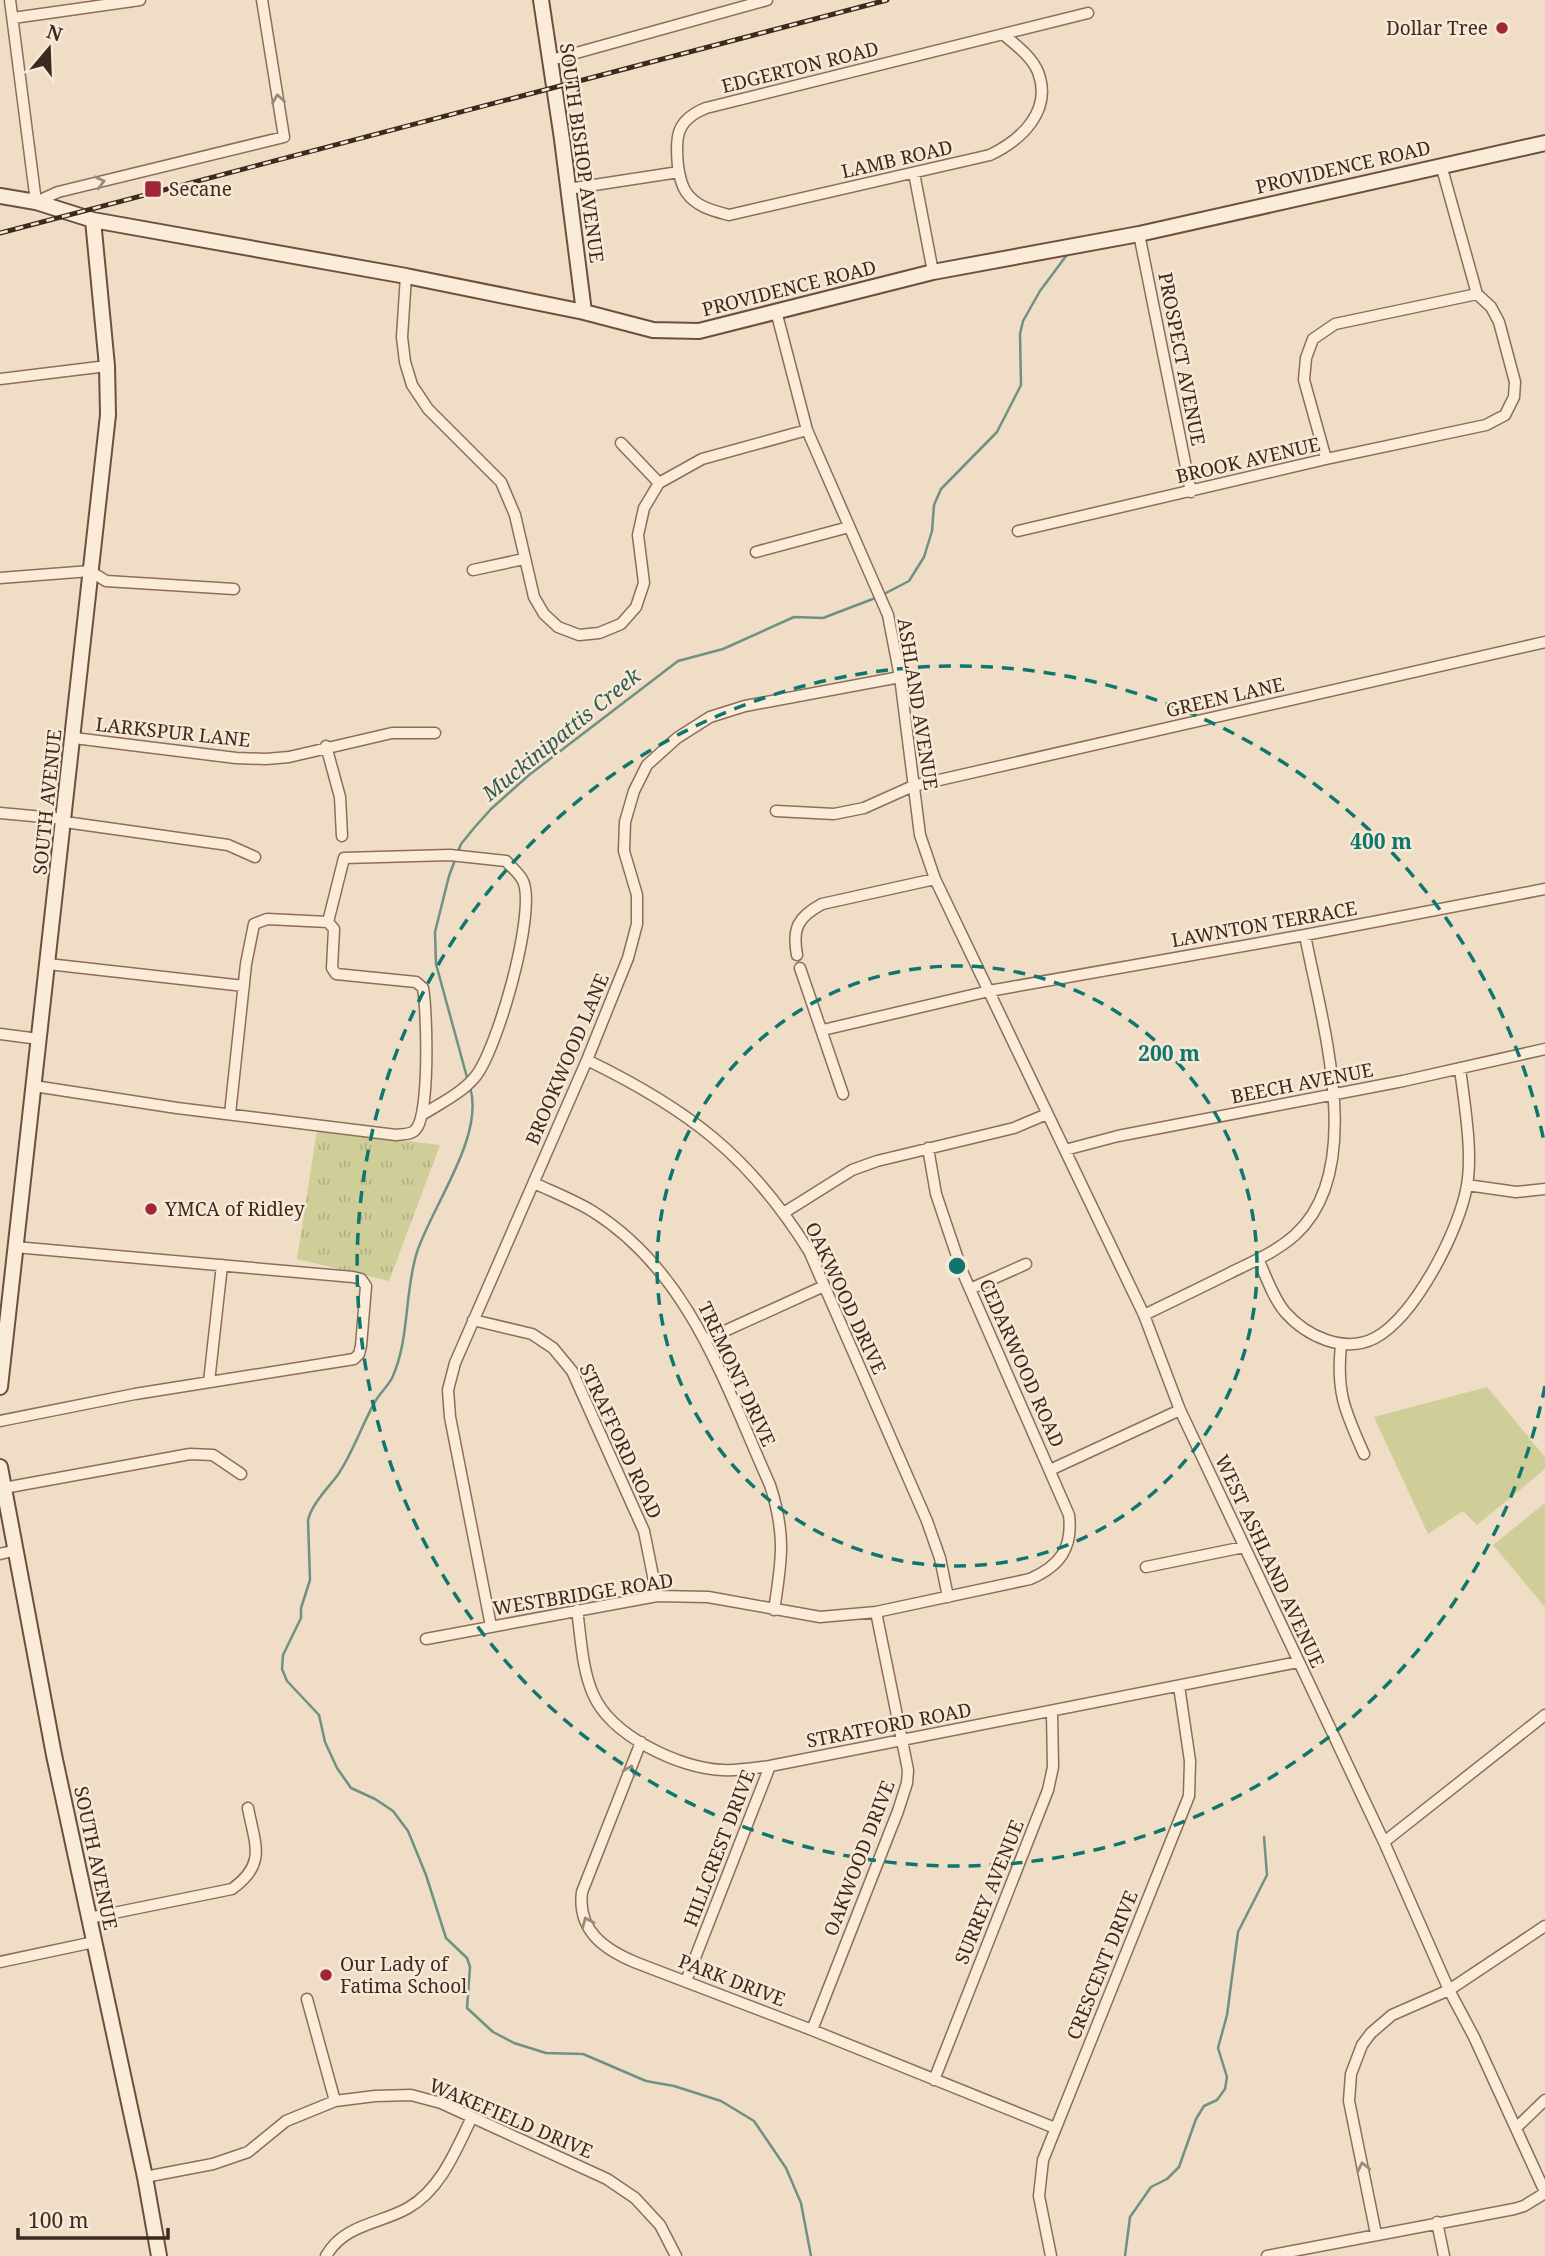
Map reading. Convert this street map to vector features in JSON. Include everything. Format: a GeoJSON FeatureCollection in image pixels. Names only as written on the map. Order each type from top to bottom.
{"type":"FeatureCollection","features":[{"type":"Feature","properties":{"kind":"street"},"geometry":{"type":"LineString","coordinates":[[10,0],[36,202],[58,192],[284,137],[261,0]]}},
{"type":"Feature","properties":{"kind":"street"},"geometry":{"type":"LineString","coordinates":[[13,18],[140,0]]}},
{"type":"Feature","properties":{"kind":"street","name":"SOUTH BISHOP AVENUE"},"geometry":{"type":"LineString","coordinates":[[541,0],[584,312]]}},
{"type":"Feature","properties":{"kind":"street"},"geometry":{"type":"LineString","coordinates":[[551,60],[767,0]]}},
{"type":"Feature","properties":{"kind":"street","name":"EDGERTON ROAD"},"geometry":{"type":"LineString","coordinates":[[679,172],[676,143],[681,127],[692,113],[1088,13]]}},
{"type":"Feature","properties":{"kind":"street","name":"LAMB ROAD"},"geometry":{"type":"LineString","coordinates":[[679,172],[686,192],[704,208],[729,215],[990,155],[1011,144],[1027,130],[1038,112],[1042,90],[1038,71],[1022,51],[1004,35]]}},
{"type":"Feature","properties":{"kind":"street","name":"PROVIDENCE ROAD"},"geometry":{"type":"LineString","coordinates":[[0,195],[36,202],[93,220],[406,276],[584,312],[653,330],[699,331],[933,272],[1139,234],[1545,142]]}},
{"type":"Feature","properties":{"kind":"street"},"geometry":{"type":"LineString","coordinates":[[1326,459],[1304,380],[1306,358],[1314,339],[1335,324],[1477,294],[1441,165]]}},
{"type":"Feature","properties":{"kind":"street"},"geometry":{"type":"LineString","coordinates":[[568,189],[679,172]]}},
{"type":"Feature","properties":{"kind":"street"},"geometry":{"type":"LineString","coordinates":[[914,173],[933,272]]}},
{"type":"Feature","properties":{"kind":"street","name":"SOUTH AVENUE"},"geometry":{"type":"LineString","coordinates":[[0,1387],[2,1343],[65,821],[108,415],[107,366],[93,220]]}},
{"type":"Feature","properties":{"kind":"street","name":"PROSPECT AVENUE"},"geometry":{"type":"LineString","coordinates":[[1139,234],[1191,492]]}},
{"type":"Feature","properties":{"kind":"street"},"geometry":{"type":"LineString","coordinates":[[406,276],[402,337],[405,362],[412,385],[428,409],[501,482],[516,514],[534,597],[544,614],[558,627],[579,635],[599,633],[621,624],[636,607],[644,583],[638,535],[644,508],[659,483],[702,459],[807,430]]}},
{"type":"Feature","properties":{"kind":"street","name":"BROOK AVENUE"},"geometry":{"type":"LineString","coordinates":[[1018,531],[1326,459],[1486,425],[1505,415],[1514,397],[1516,382],[1499,322],[1491,307],[1477,294]]}},
{"type":"Feature","properties":{"kind":"street","name":"ASHLAND AVENUE"},"geometry":{"type":"LineString","coordinates":[[776,311],[807,430],[888,615],[900,677],[920,835],[935,879],[968,944]]}},
{"type":"Feature","properties":{"kind":"street"},"geometry":{"type":"LineString","coordinates":[[0,379],[107,366]]}},
{"type":"Feature","properties":{"kind":"street"},"geometry":{"type":"LineString","coordinates":[[621,443],[659,483]]}},
{"type":"Feature","properties":{"kind":"street"},"geometry":{"type":"LineString","coordinates":[[757,552],[849,527]]}},
{"type":"Feature","properties":{"kind":"street"},"geometry":{"type":"LineString","coordinates":[[473,570],[524,559]]}},
{"type":"Feature","properties":{"kind":"street"},"geometry":{"type":"LineString","coordinates":[[0,578],[90,571],[106,581],[234,589]]}},
{"type":"Feature","properties":{"kind":"street","name":"GREEN LANE"},"geometry":{"type":"LineString","coordinates":[[776,811],[834,814],[864,808],[913,786],[1545,642]]}},
{"type":"Feature","properties":{"kind":"street","name":"BROOKWOOD LANE"},"geometry":{"type":"LineString","coordinates":[[491,1626],[448,1402],[450,1377],[587,1060],[628,958],[637,924],[637,895],[624,851],[625,822],[634,790],[647,765],[677,738],[710,717],[746,706],[900,677]]}},
{"type":"Feature","properties":{"kind":"street","name":"LARKSPUR LANE"},"geometry":{"type":"LineString","coordinates":[[74,738],[236,758],[266,759],[289,757],[326,746],[392,733],[435,733]]}},
{"type":"Feature","properties":{"kind":"street"},"geometry":{"type":"LineString","coordinates":[[326,746],[340,797],[342,836]]}},
{"type":"Feature","properties":{"kind":"street"},"geometry":{"type":"LineString","coordinates":[[0,813],[228,845],[255,857]]}},
{"type":"Feature","properties":{"kind":"street"},"geometry":{"type":"LineString","coordinates":[[328,922],[344,858],[383,859],[450,855],[506,861],[524,882],[526,915],[506,1010],[497,1036],[475,1078],[422,1115]]}},
{"type":"Feature","properties":{"kind":"street"},"geometry":{"type":"LineString","coordinates":[[797,955],[794,938],[797,926],[810,911],[822,904],[935,879]]}},
{"type":"Feature","properties":{"kind":"street","name":"LAWNTON TERRACE"},"geometry":{"type":"LineString","coordinates":[[823,1030],[989,991],[1545,889]]}},
{"type":"Feature","properties":{"kind":"street"},"geometry":{"type":"LineString","coordinates":[[34,1086],[230,1114],[396,1135],[410,1133],[417,1129],[422,1115],[427,1045],[423,988],[416,982],[337,974],[332,968],[334,929],[328,922],[267,919],[254,924],[244,986],[230,1114]]}},
{"type":"Feature","properties":{"kind":"street"},"geometry":{"type":"LineString","coordinates":[[1144,1314],[1258,1259],[1294,1236],[1310,1218],[1321,1199],[1334,1154],[1335,1095],[1305,935]]}},
{"type":"Feature","properties":{"kind":"street","name":"WEST ASHLAND AVENUE"},"geometry":{"type":"LineString","coordinates":[[968,944],[1144,1314],[1180,1410],[1384,1842],[1449,1990],[1475,2037],[1517,2127],[1545,2193]]}},
{"type":"Feature","properties":{"kind":"street"},"geometry":{"type":"LineString","coordinates":[[48,964],[244,986]]}},
{"type":"Feature","properties":{"kind":"street"},"geometry":{"type":"LineString","coordinates":[[800,968],[843,1094]]}},
{"type":"Feature","properties":{"kind":"street"},"geometry":{"type":"LineString","coordinates":[[0,1034],[40,1039]]}},
{"type":"Feature","properties":{"kind":"street","name":"BEECH AVENUE"},"geometry":{"type":"LineString","coordinates":[[1065,1150],[1118,1136],[1335,1095],[1545,1049]]}},
{"type":"Feature","properties":{"kind":"street","name":"OAKWOOD DRIVE"},"geometry":{"type":"LineString","coordinates":[[587,1060],[659,1097],[702,1127],[746,1166],[785,1212],[809,1251],[928,1521],[940,1558],[948,1597]]}},
{"type":"Feature","properties":{"kind":"street"},"geometry":{"type":"LineString","coordinates":[[1258,1259],[1283,1310],[1305,1331],[1341,1345],[1360,1344],[1376,1338],[1397,1320],[1432,1274],[1451,1236],[1467,1185],[1468,1130],[1460,1068]]}},
{"type":"Feature","properties":{"kind":"street"},"geometry":{"type":"LineString","coordinates":[[785,1212],[852,1170],[1014,1128],[1047,1114]]}},
{"type":"Feature","properties":{"kind":"street","name":"CEDARWOOD ROAD"},"geometry":{"type":"LineString","coordinates":[[929,1148],[936,1194],[970,1289],[1069,1515],[1070,1535],[1065,1549]]}},
{"type":"Feature","properties":{"kind":"street","name":"TREMONT DRIVE"},"geometry":{"type":"LineString","coordinates":[[534,1183],[590,1210],[627,1237],[660,1270],[705,1339],[770,1485],[778,1509],[782,1561],[775,1610]]}},
{"type":"Feature","properties":{"kind":"street"},"geometry":{"type":"LineString","coordinates":[[1467,1185],[1516,1192],[1545,1189]]}},
{"type":"Feature","properties":{"kind":"street"},"geometry":{"type":"LineString","coordinates":[[0,1422],[135,1394],[354,1359],[361,1346],[366,1286],[361,1279],[15,1247]]}},
{"type":"Feature","properties":{"kind":"street"},"geometry":{"type":"LineString","coordinates":[[970,1289],[1026,1264]]}},
{"type":"Feature","properties":{"kind":"street"},"geometry":{"type":"LineString","coordinates":[[209,1382],[222,1265]]}},
{"type":"Feature","properties":{"kind":"street"},"geometry":{"type":"LineString","coordinates":[[705,1339],[824,1286]]}},
{"type":"Feature","properties":{"kind":"street","name":"STRAFFORD ROAD"},"geometry":{"type":"LineString","coordinates":[[473,1321],[532,1334],[553,1348],[572,1371],[644,1531],[657,1596]]}},
{"type":"Feature","properties":{"kind":"street"},"geometry":{"type":"LineString","coordinates":[[1341,1345],[1338,1373],[1341,1399],[1364,1454]]}},
{"type":"Feature","properties":{"kind":"street"},"geometry":{"type":"LineString","coordinates":[[1050,1470],[1180,1410]]}},
{"type":"Feature","properties":{"kind":"street"},"geometry":{"type":"LineString","coordinates":[[4,1488],[190,1454],[213,1455],[241,1474]]}},
{"type":"Feature","properties":{"kind":"street","name":"SOUTH AVENUE"},"geometry":{"type":"LineString","coordinates":[[0,1467],[54,1755],[145,2177],[159,2256]]}},
{"type":"Feature","properties":{"kind":"street"},"geometry":{"type":"LineString","coordinates":[[1146,1567],[1244,1547]]}},
{"type":"Feature","properties":{"kind":"street","name":"WESTBRIDGE ROAD"},"geometry":{"type":"LineString","coordinates":[[426,1639],[657,1596],[708,1597],[820,1617],[876,1612],[1030,1579],[1052,1567],[1065,1549]]}},
{"type":"Feature","properties":{"kind":"street"},"geometry":{"type":"LineString","coordinates":[[0,1554],[17,1550]]}},
{"type":"Feature","properties":{"kind":"street","name":"STRATFORD ROAD"},"geometry":{"type":"LineString","coordinates":[[577,1610],[588,1680],[594,1696],[609,1717],[641,1742],[678,1761],[702,1768],[723,1770],[770,1766],[1298,1662]]}},
{"type":"Feature","properties":{"kind":"street","name":"OAKWOOD DRIVE"},"geometry":{"type":"LineString","coordinates":[[812,2030],[904,1795],[908,1769],[876,1612]]}},
{"type":"Feature","properties":{"kind":"street","name":"CRESCENT DRIVE"},"geometry":{"type":"LineString","coordinates":[[1051,2256],[1039,2196],[1043,2160],[1189,1797],[1191,1774],[1179,1686]]}},
{"type":"Feature","properties":{"kind":"street","name":"SURREY AVENUE"},"geometry":{"type":"LineString","coordinates":[[934,2080],[1048,1790],[1054,1767],[1052,1712]]}},
{"type":"Feature","properties":{"kind":"street"},"geometry":{"type":"LineString","coordinates":[[1384,1842],[1545,1715]]}},
{"type":"Feature","properties":{"kind":"street","name":"PARK DRIVE"},"geometry":{"type":"LineString","coordinates":[[641,1742],[589,1869],[581,1899],[583,1917],[595,1938],[608,1950],[637,1964],[812,2030],[1055,2128]]}},
{"type":"Feature","properties":{"kind":"street","name":"HILLCREST DRIVE"},"geometry":{"type":"LineString","coordinates":[[686,1981],[770,1766]]}},
{"type":"Feature","properties":{"kind":"street"},"geometry":{"type":"LineString","coordinates":[[89,1918],[232,1889],[248,1878],[257,1856],[248,1808]]}},
{"type":"Feature","properties":{"kind":"street"},"geometry":{"type":"LineString","coordinates":[[1377,2234],[1349,2101],[1351,2074],[1362,2045],[1371,2033],[1392,2015],[1449,1990],[1545,1926]]}},
{"type":"Feature","properties":{"kind":"street"},"geometry":{"type":"LineString","coordinates":[[0,1962],[94,1942]]}},
{"type":"Feature","properties":{"kind":"street"},"geometry":{"type":"LineString","coordinates":[[307,1999],[335,2101]]}},
{"type":"Feature","properties":{"kind":"street","name":"WAKEFIELD DRIVE"},"geometry":{"type":"LineString","coordinates":[[145,2177],[213,2164],[248,2151],[286,2121],[335,2101],[411,2095],[441,2103],[607,2179],[635,2198],[660,2225],[676,2256]]}},
{"type":"Feature","properties":{"kind":"street"},"geometry":{"type":"LineString","coordinates":[[1517,2127],[1545,2099]]}},
{"type":"Feature","properties":{"kind":"street"},"geometry":{"type":"LineString","coordinates":[[326,2256],[332,2246],[367,2223],[408,2208],[434,2186],[451,2160],[472,2117]]}},
{"type":"Feature","properties":{"kind":"street"},"geometry":{"type":"LineString","coordinates":[[1267,2256],[1315,2251],[1377,2234],[1524,2206],[1545,2193]]}},
{"type":"Feature","properties":{"kind":"street"},"geometry":{"type":"LineString","coordinates":[[1437,2222],[1444,2256]]}},
{"type":"Feature","properties":{"kind":"green space"},"geometry":{"type":"Polygon","coordinates":[[[317,1130],[440,1145],[389,1281],[297,1259],[317,1130]]]}},
{"type":"Feature","properties":{"kind":"green space"},"geometry":{"type":"Polygon","coordinates":[[[1487,1387],[1545,1457],[1545,1469],[1477,1525],[1463,1511],[1428,1534],[1374,1417],[1487,1387]]]}},
{"type":"Feature","properties":{"kind":"green space"},"geometry":{"type":"Polygon","coordinates":[[[1545,1503],[1545,1607],[1493,1545],[1545,1503]]]}},
{"type":"Feature","properties":{"kind":"waterway","name":"Muckinipattis Creek"},"geometry":{"type":"LineString","coordinates":[[884,594],[909,581],[924,557],[932,531],[934,505],[941,489],[997,432],[1021,385],[1020,334],[1023,321],[1040,291],[1066,256]]}},
{"type":"Feature","properties":{"kind":"waterway","name":"Muckinipattis Creek"},"geometry":{"type":"LineString","coordinates":[[468,1081],[436,964],[435,932],[449,876],[461,844],[474,828],[529,775],[678,661],[723,649],[794,617],[823,618],[878,597]]}},
{"type":"Feature","properties":{"kind":"waterway","name":"Muckinipattis Creek"},"geometry":{"type":"LineString","coordinates":[[470,1087],[473,1106],[470,1127],[455,1171],[417,1252],[398,1363],[390,1381],[371,1409],[343,1467],[316,1502],[308,1520],[310,1580],[301,1608],[301,1618],[283,1655],[282,1669],[287,1681],[319,1715],[325,1742],[337,1768],[351,1788],[393,1811],[408,1831],[426,1875],[446,1938],[467,1958],[470,1967],[467,2008],[493,2032],[514,2043],[546,2053],[583,2054],[646,2081],[674,2086],[721,2101],[754,2121],[786,2168],[801,2203],[811,2256]]}},
{"type":"Feature","properties":{"kind":"waterway"},"geometry":{"type":"LineString","coordinates":[[1125,2256],[1130,2217],[1151,2187],[1167,2179],[1179,2167],[1196,2119],[1204,2106],[1217,2100],[1225,2089],[1227,2077],[1218,2048],[1227,2015],[1238,1932],[1267,1875],[1264,1837]]}},
{"type":"Feature","properties":{"kind":"railway"},"geometry":{"type":"LineString","coordinates":[[0,233],[887,0]]}},
{"type":"Feature","properties":{"kind":"place","name":"Dollar Tree"},"geometry":{"type":"Point","coordinates":[1502,28]}},
{"type":"Feature","properties":{"kind":"place","name":"Secane"},"geometry":{"type":"Point","coordinates":[153,189]}},
{"type":"Feature","properties":{"kind":"place","name":"YMCA of Ridley"},"geometry":{"type":"Point","coordinates":[151,1209]}},
{"type":"Feature","properties":{"kind":"place","name":"Our Lady of Fatima School"},"geometry":{"type":"Point","coordinates":[326,1975]}}]}
